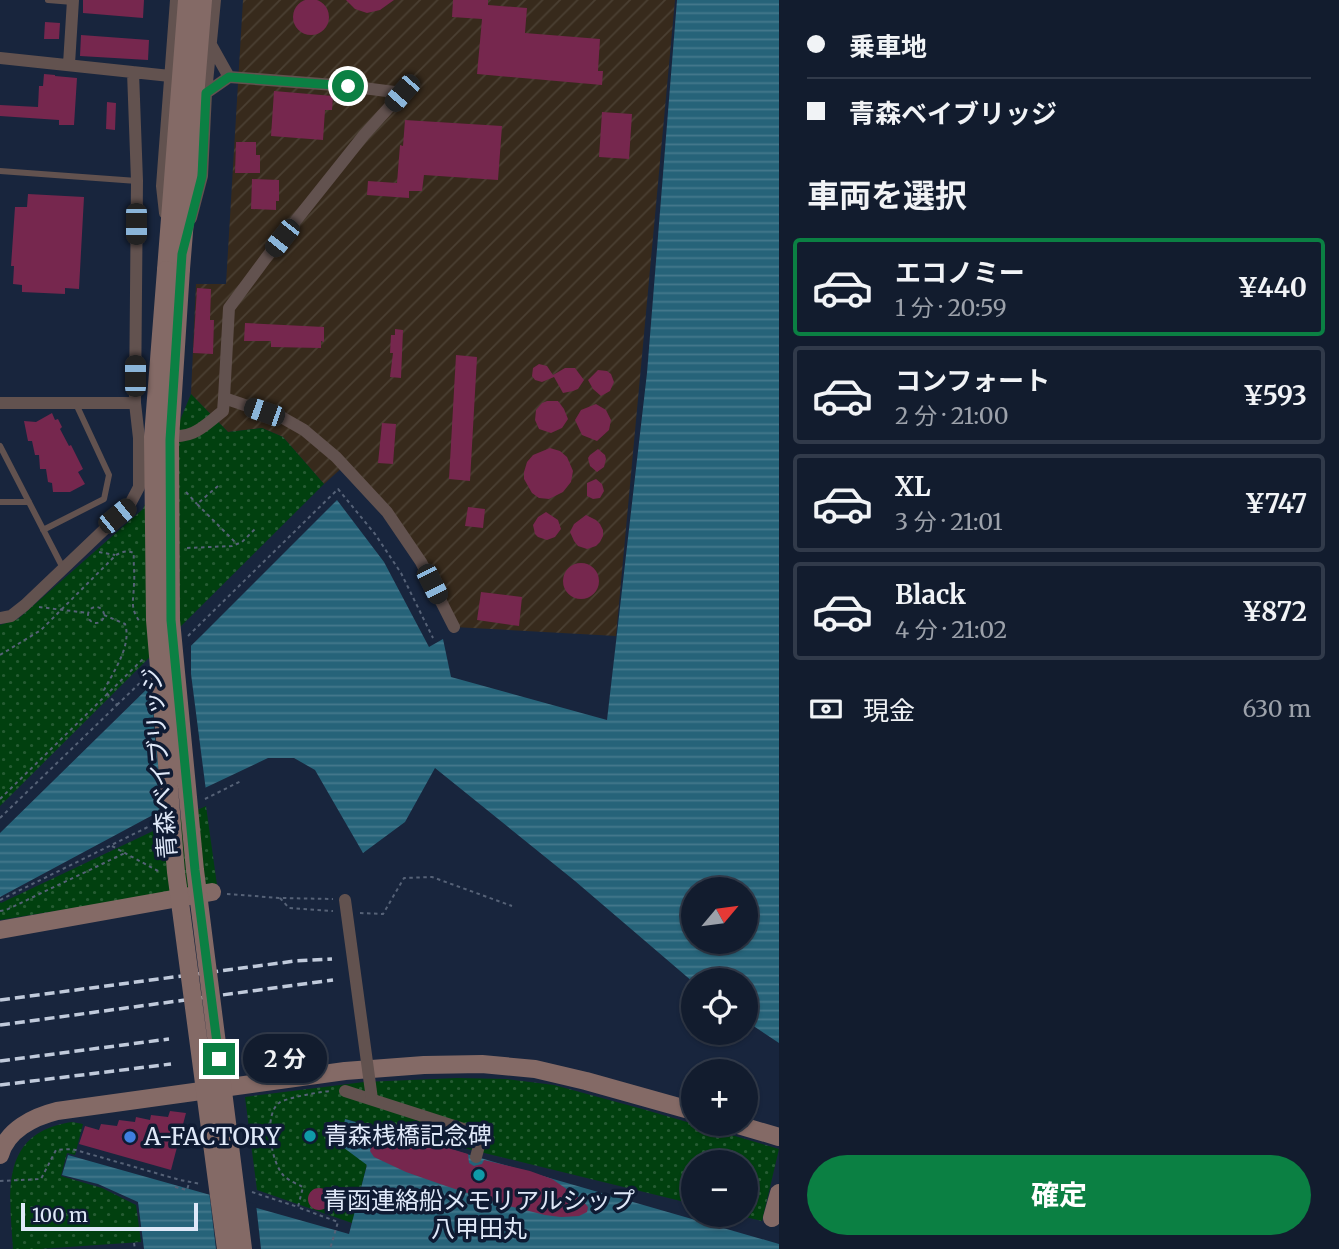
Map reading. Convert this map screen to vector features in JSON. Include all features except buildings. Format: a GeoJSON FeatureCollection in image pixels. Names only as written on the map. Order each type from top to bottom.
{"type":"FeatureCollection","features":[{"type":"Feature","properties":{"kind":"street"},"geometry":{"type":"LineString","coordinates":[[176,0],[162,186],[168,241],[176,264]]}},
{"type":"Feature","properties":{"kind":"street"},"geometry":{"type":"LineString","coordinates":[[168,241],[187,0]]}},
{"type":"Feature","properties":{"kind":"street"},"geometry":{"type":"LineString","coordinates":[[176,264],[203,0]]}},
{"type":"Feature","properties":{"kind":"street"},"geometry":{"type":"LineString","coordinates":[[176,264],[202,176],[206,93],[215,0]]}},
{"type":"Feature","properties":{"kind":"street"},"geometry":{"type":"LineString","coordinates":[[69,64],[73,1]]}},
{"type":"Feature","properties":{"kind":"street"},"geometry":{"type":"LineString","coordinates":[[210,43],[229,77]]}},
{"type":"Feature","properties":{"kind":"street"},"geometry":{"type":"LineString","coordinates":[[0,58],[170,76]]}},
{"type":"Feature","properties":{"kind":"street"},"geometry":{"type":"LineString","coordinates":[[0,618],[11,616],[24,605],[129,506],[139,487],[139,438],[135,403],[137,181],[133,72]]}},
{"type":"Feature","properties":{"kind":"street"},"geometry":{"type":"LineString","coordinates":[[139,438],[185,437],[198,431],[223,411],[229,308],[364,135],[402,93],[229,77],[206,93]]}},
{"type":"Feature","properties":{"kind":"street","name":"青森ベイブリッジ"},"geometry":{"type":"LineString","coordinates":[[176,264],[153,437],[155,620],[176,872],[226,1249]]}},
{"type":"Feature","properties":{"kind":"street","name":"青森ベイブリッジ"},"geometry":{"type":"LineString","coordinates":[[176,264],[170,440],[171,620],[195,870],[243,1249]]}},
{"type":"Feature","properties":{"kind":"street"},"geometry":{"type":"LineString","coordinates":[[224,398],[283,418],[304,430],[336,457],[387,512],[421,562],[454,627]]}},
{"type":"Feature","properties":{"kind":"street"},"geometry":{"type":"LineString","coordinates":[[0,403],[135,403]]}},
{"type":"Feature","properties":{"kind":"street"},"geometry":{"type":"LineString","coordinates":[[0,930],[212,892]]}},
{"type":"Feature","properties":{"kind":"street"},"geometry":{"type":"LineString","coordinates":[[344,906],[372,1099]]}},
{"type":"Feature","properties":{"kind":"street"},"geometry":{"type":"LineString","coordinates":[[0,1155],[13,1134],[25,1123],[40,1115],[57,1111],[345,1071],[424,1065],[482,1064],[535,1069],[681,1108]]}},
{"type":"Feature","properties":{"kind":"street"},"geometry":{"type":"LineString","coordinates":[[345,1091],[482,1135],[477,1157]]}},
{"type":"Feature","properties":{"kind":"street"},"geometry":{"type":"LineString","coordinates":[[758,1131],[779,1137]]}},
{"type":"Feature","properties":{"kind":"street"},"geometry":{"type":"LineString","coordinates":[[772,1217],[779,1193]]}},
{"type":"Feature","properties":{"kind":"lane"},"geometry":{"type":"LineString","coordinates":[[48,0],[73,1]]}},
{"type":"Feature","properties":{"kind":"lane"},"geometry":{"type":"LineString","coordinates":[[0,171],[137,181]]}},
{"type":"Feature","properties":{"kind":"lane"},"geometry":{"type":"LineString","coordinates":[[43,530],[104,499],[109,475],[76,404]]}},
{"type":"Feature","properties":{"kind":"lane"},"geometry":{"type":"LineString","coordinates":[[0,446],[63,568]]}},
{"type":"Feature","properties":{"kind":"lane"},"geometry":{"type":"LineString","coordinates":[[0,502],[29,502]]}},
{"type":"Feature","properties":{"kind":"path"},"geometry":{"type":"LineString","coordinates":[[218,485],[197,503],[236,544]]}},
{"type":"Feature","properties":{"kind":"path"},"geometry":{"type":"LineString","coordinates":[[184,639],[338,489],[375,534],[401,573],[433,638]]}},
{"type":"Feature","properties":{"kind":"path"},"geometry":{"type":"LineString","coordinates":[[186,548],[232,546],[242,542],[257,527]]}},
{"type":"Feature","properties":{"kind":"path"},"geometry":{"type":"LineString","coordinates":[[0,655],[41,630],[116,555],[141,550]]}},
{"type":"Feature","properties":{"kind":"path"},"geometry":{"type":"LineString","coordinates":[[130,551],[134,553],[135,581],[132,603],[134,614],[141,623]]}},
{"type":"Feature","properties":{"kind":"path"},"geometry":{"type":"LineString","coordinates":[[24,605],[88,613]]}},
{"type":"Feature","properties":{"kind":"path"},"geometry":{"type":"LineString","coordinates":[[88,613],[95,607],[100,608],[104,615],[125,624],[127,628],[121,657],[104,690],[117,705]]}},
{"type":"Feature","properties":{"kind":"path"},"geometry":{"type":"LineString","coordinates":[[88,613],[90,620],[95,623],[100,622],[104,615]]}},
{"type":"Feature","properties":{"kind":"path"},"geometry":{"type":"LineString","coordinates":[[0,799],[145,657]]}},
{"type":"Feature","properties":{"kind":"path"},"geometry":{"type":"LineString","coordinates":[[0,818],[146,677]]}},
{"type":"Feature","properties":{"kind":"path"},"geometry":{"type":"LineString","coordinates":[[206,799],[241,781]]}},
{"type":"Feature","properties":{"kind":"path"},"geometry":{"type":"LineString","coordinates":[[0,900],[159,822]]}},
{"type":"Feature","properties":{"kind":"path"},"geometry":{"type":"LineString","coordinates":[[111,845],[158,871]]}},
{"type":"Feature","properties":{"kind":"path"},"geometry":{"type":"LineString","coordinates":[[0,911],[125,853]]}},
{"type":"Feature","properties":{"kind":"path"},"geometry":{"type":"LineString","coordinates":[[356,912],[383,914],[404,878],[432,877],[512,906]]}},
{"type":"Feature","properties":{"kind":"path"},"geometry":{"type":"LineString","coordinates":[[212,892],[344,906]]}},
{"type":"Feature","properties":{"kind":"path"},"geometry":{"type":"LineString","coordinates":[[280,898],[289,908],[344,906]]}},
{"type":"Feature","properties":{"kind":"path"},"geometry":{"type":"LineString","coordinates":[[299,1208],[303,1187],[283,1175],[272,1153],[272,1112],[279,1102],[324,1091]]}},
{"type":"Feature","properties":{"kind":"path"},"geometry":{"type":"LineString","coordinates":[[0,1181],[41,1179],[56,1150],[72,1149],[203,1184]]}},
{"type":"Feature","properties":{"kind":"path"},"geometry":{"type":"LineString","coordinates":[[175,1187],[187,1190],[189,1182]]}},
{"type":"Feature","properties":{"kind":"path"},"geometry":{"type":"LineString","coordinates":[[244,1191],[258,1193],[338,1222],[330,1249]]}},
{"type":"Feature","properties":{"kind":"path"},"geometry":{"type":"LineString","coordinates":[[134,1243],[135,1249]]}},
{"type":"Feature","properties":{"kind":"shaded area"},"geometry":{"type":"Polygon","coordinates":[[[243,0],[675,0],[616,636],[454,627],[421,562],[344,466],[324,484],[283,437],[262,428],[228,432],[191,394],[196,284],[226,284],[243,0]]]}},
{"type":"Feature","properties":{"kind":"green space"},"geometry":{"type":"Polygon","coordinates":[[[191,394],[228,432],[262,428],[283,437],[324,484],[0,806],[0,625],[18,619],[143,509],[191,394]]]}},
{"type":"Feature","properties":{"kind":"green space"},"geometry":{"type":"Polygon","coordinates":[[[206,806],[217,885],[0,920],[0,902],[206,806]]]}},
{"type":"Feature","properties":{"kind":"green space"},"geometry":{"type":"Polygon","coordinates":[[[457,1078],[506,1079],[554,1085],[681,1120],[681,1136],[735,1136],[779,1149],[762,1221],[758,1220],[758,1150],[681,1150],[681,1201],[345,1119],[367,1164],[352,1223],[257,1190],[245,1097],[364,1082],[457,1078]]]}},
{"type":"Feature","properties":{"kind":"green space"},"geometry":{"type":"Polygon","coordinates":[[[72,1122],[83,1124],[75,1155],[67,1153],[61,1176],[102,1188],[136,1205],[141,1242],[13,1249],[11,1185],[14,1167],[21,1151],[32,1138],[49,1128],[72,1122]]]}},
{"type":"Feature","properties":{"kind":"water"},"geometry":{"type":"Polygon","coordinates":[[[677,0],[779,0],[779,1043],[758,1029],[758,968],[681,968],[681,972],[575,881],[435,768],[405,822],[363,853],[315,770],[294,758],[268,758],[192,794],[0,897],[0,833],[337,500],[384,562],[429,647],[443,639],[451,677],[607,720],[647,373],[677,0]]]}},
{"type":"Feature","properties":{"kind":"water"},"geometry":{"type":"Polygon","coordinates":[[[345,1119],[681,1216],[681,1227],[720,1227],[779,1244],[779,1249],[144,1249],[138,1202],[98,1184],[62,1175],[68,1155],[349,1234],[367,1165],[340,1145],[345,1119]]]}},
{"type":"Feature","properties":{"kind":"pier"},"geometry":{"type":"Polygon","coordinates":[[[191,642],[191,674],[206,791],[164,813],[151,680],[191,642]]]}},
{"type":"Feature","properties":{"kind":"pier"},"geometry":{"type":"Polygon","coordinates":[[[209,1191],[256,1204],[261,1249],[216,1249],[209,1191]]]}},
{"type":"Feature","properties":{"kind":"railway"},"geometry":{"type":"LineString","coordinates":[[0,1000],[295,961],[332,959]]}},
{"type":"Feature","properties":{"kind":"railway"},"geometry":{"type":"LineString","coordinates":[[0,1025],[333,980]]}},
{"type":"Feature","properties":{"kind":"railway"},"geometry":{"type":"LineString","coordinates":[[0,1061],[169,1039]]}},
{"type":"Feature","properties":{"kind":"railway"},"geometry":{"type":"LineString","coordinates":[[0,1085],[171,1064]]}},
{"type":"Feature","properties":{"kind":"place","name":"青森桟橋記念碑"},"geometry":{"type":"Point","coordinates":[310,1136]}},
{"type":"Feature","properties":{"kind":"place","name":"A-FACTORY"},"geometry":{"type":"Point","coordinates":[130,1137]}},
{"type":"Feature","properties":{"kind":"place","name":"青函連絡船メモリアルシップ 八甲田丸"},"geometry":{"type":"Point","coordinates":[479,1175]}},
{"type":"Feature","properties":{"kind":"route"},"geometry":{"type":"LineString","coordinates":[[219,1059],[195,870],[171,620],[170,440],[182,254],[202,176],[206,93],[229,77],[348,86]]}}]}
